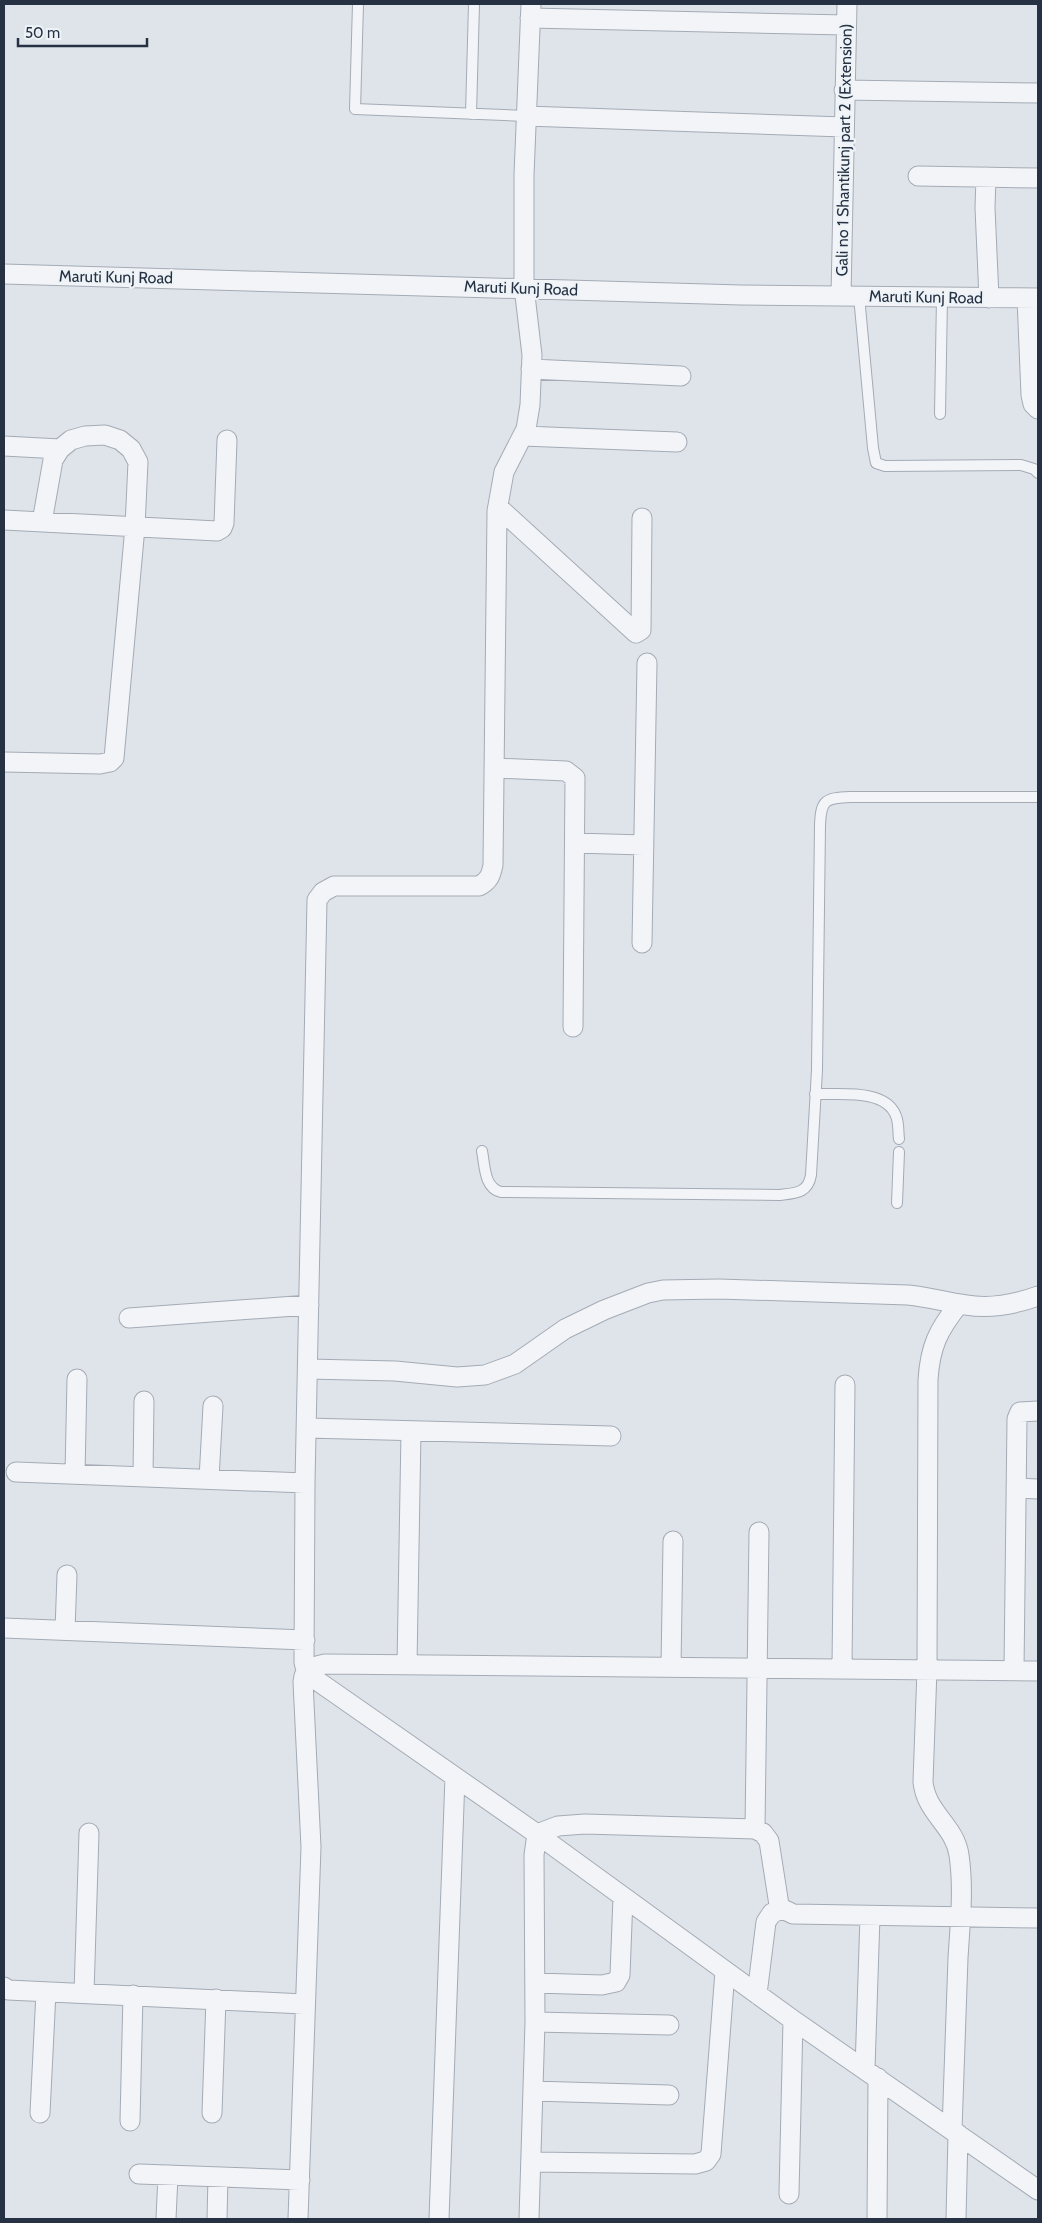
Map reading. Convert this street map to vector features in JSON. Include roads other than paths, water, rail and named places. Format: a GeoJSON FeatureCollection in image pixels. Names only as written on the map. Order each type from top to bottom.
{"type":"FeatureCollection","features":[{"type":"Feature","properties":{"kind":"street","name":"Gali no 1 Shantikunj part 2 (Extension)"},"geometry":{"type":"LineString","coordinates":[[847,4],[844,127],[850,296]]}},
{"type":"Feature","properties":{"kind":"street"},"geometry":{"type":"LineString","coordinates":[[298,2219],[304,2004],[311,1847],[303,1682],[306,1671],[304,1640],[305,1483],[318,900],[323,892],[334,886],[479,886],[491,874],[493,865],[498,508],[504,472],[523,436],[530,405],[531,335],[524,287],[524,175],[531,11],[846,25]]}},
{"type":"Feature","properties":{"kind":"street"},"geometry":{"type":"LineString","coordinates":[[844,90],[1038,93]]}},
{"type":"Feature","properties":{"kind":"street"},"geometry":{"type":"LineString","coordinates":[[526,116],[844,127]]}},
{"type":"Feature","properties":{"kind":"street"},"geometry":{"type":"LineString","coordinates":[[918,176],[1038,178]]}},
{"type":"Feature","properties":{"kind":"street"},"geometry":{"type":"LineString","coordinates":[[986,177],[985,208],[989,298]]}},
{"type":"Feature","properties":{"kind":"street","name":"Maruti Kunj Road"},"geometry":{"type":"LineString","coordinates":[[4,274],[850,296],[1032,298]]}},
{"type":"Feature","properties":{"kind":"street"},"geometry":{"type":"LineString","coordinates":[[1032,298],[1032,395],[1033,404],[1038,409]]}},
{"type":"Feature","properties":{"kind":"street"},"geometry":{"type":"LineString","coordinates":[[531,369],[681,376]]}},
{"type":"Feature","properties":{"kind":"street"},"geometry":{"type":"LineString","coordinates":[[4,762],[100,764],[110,762],[114,758],[135,527],[138,462],[131,449],[120,440],[106,435],[85,436],[71,440],[60,449],[53,460],[42,522]]}},
{"type":"Feature","properties":{"kind":"street"},"geometry":{"type":"LineString","coordinates":[[523,436],[676,442]]}},
{"type":"Feature","properties":{"kind":"street"},"geometry":{"type":"LineString","coordinates":[[4,520],[217,531],[222,528],[227,440]]}},
{"type":"Feature","properties":{"kind":"street"},"geometry":{"type":"LineString","coordinates":[[4,446],[60,449]]}},
{"type":"Feature","properties":{"kind":"street"},"geometry":{"type":"LineString","coordinates":[[498,508],[627,626],[638,633],[641,630],[642,518]]}},
{"type":"Feature","properties":{"kind":"street"},"geometry":{"type":"LineString","coordinates":[[642,943],[647,663]]}},
{"type":"Feature","properties":{"kind":"street"},"geometry":{"type":"LineString","coordinates":[[494,768],[566,771],[575,778],[573,1027]]}},
{"type":"Feature","properties":{"kind":"street"},"geometry":{"type":"LineString","coordinates":[[575,843],[644,845]]}},
{"type":"Feature","properties":{"kind":"street"},"geometry":{"type":"LineString","coordinates":[[308,1369],[388,1370],[457,1377],[485,1375],[515,1364],[565,1329],[604,1310],[663,1290],[718,1289],[908,1295],[973,1306],[1018,1303],[1038,1296]]}},
{"type":"Feature","properties":{"kind":"street"},"geometry":{"type":"LineString","coordinates":[[956,2219],[955,2132],[960,1917],[958,1849],[954,1839],[929,1805],[924,1794],[927,1669],[929,1363],[938,1333],[959,1304]]}},
{"type":"Feature","properties":{"kind":"street"},"geometry":{"type":"LineString","coordinates":[[129,1318],[309,1305]]}},
{"type":"Feature","properties":{"kind":"street"},"geometry":{"type":"LineString","coordinates":[[75,1474],[77,1379]]}},
{"type":"Feature","properties":{"kind":"street"},"geometry":{"type":"LineString","coordinates":[[842,1668],[845,1385]]}},
{"type":"Feature","properties":{"kind":"street"},"geometry":{"type":"LineString","coordinates":[[143,1476],[144,1401]]}},
{"type":"Feature","properties":{"kind":"street"},"geometry":{"type":"LineString","coordinates":[[209,1479],[213,1406]]}},
{"type":"Feature","properties":{"kind":"street"},"geometry":{"type":"LineString","coordinates":[[1014,1670],[1018,1416],[1023,1411],[1038,1411]]}},
{"type":"Feature","properties":{"kind":"street"},"geometry":{"type":"LineString","coordinates":[[307,1428],[611,1436]]}},
{"type":"Feature","properties":{"kind":"street"},"geometry":{"type":"LineString","coordinates":[[407,1665],[411,1431]]}},
{"type":"Feature","properties":{"kind":"street"},"geometry":{"type":"LineString","coordinates":[[16,1472],[305,1483]]}},
{"type":"Feature","properties":{"kind":"street"},"geometry":{"type":"LineString","coordinates":[[1016,1488],[1038,1488]]}},
{"type":"Feature","properties":{"kind":"street"},"geometry":{"type":"LineString","coordinates":[[755,1829],[759,1532]]}},
{"type":"Feature","properties":{"kind":"street"},"geometry":{"type":"LineString","coordinates":[[671,1667],[673,1541]]}},
{"type":"Feature","properties":{"kind":"street"},"geometry":{"type":"LineString","coordinates":[[65,1630],[67,1575]]}},
{"type":"Feature","properties":{"kind":"street"},"geometry":{"type":"LineString","coordinates":[[4,1628],[304,1640]]}},
{"type":"Feature","properties":{"kind":"street"},"geometry":{"type":"LineString","coordinates":[[306,1671],[309,1668],[325,1664],[1038,1671]]}},
{"type":"Feature","properties":{"kind":"street"},"geometry":{"type":"LineString","coordinates":[[306,1671],[537,1834],[793,2020],[1038,2190]]}},
{"type":"Feature","properties":{"kind":"street"},"geometry":{"type":"LineString","coordinates":[[439,2219],[455,1776]]}},
{"type":"Feature","properties":{"kind":"street"},"geometry":{"type":"LineString","coordinates":[[537,1834],[558,1826],[585,1824],[755,1829],[763,1833],[769,1841],[780,1905],[783,1909],[799,1915],[1038,1918]]}},
{"type":"Feature","properties":{"kind":"street"},"geometry":{"type":"LineString","coordinates":[[84,1994],[89,1834]]}},
{"type":"Feature","properties":{"kind":"street"},"geometry":{"type":"LineString","coordinates":[[529,2219],[535,2022],[534,1855],[537,1834]]}},
{"type":"Feature","properties":{"kind":"street"},"geometry":{"type":"LineString","coordinates":[[535,1983],[602,1985],[616,1982],[620,1975],[623,1897]]}},
{"type":"Feature","properties":{"kind":"street"},"geometry":{"type":"LineString","coordinates":[[757,1994],[766,1922],[772,1913],[783,1909]]}},
{"type":"Feature","properties":{"kind":"street"},"geometry":{"type":"LineString","coordinates":[[870,1916],[876,2219]]}},
{"type":"Feature","properties":{"kind":"street"},"geometry":{"type":"LineString","coordinates":[[531,2162],[695,2164],[706,2161],[711,2154],[725,1971]]}},
{"type":"Feature","properties":{"kind":"street"},"geometry":{"type":"LineString","coordinates":[[4,1988],[46,1992],[304,2004]]}},
{"type":"Feature","properties":{"kind":"street"},"geometry":{"type":"LineString","coordinates":[[40,2112],[46,1992]]}},
{"type":"Feature","properties":{"kind":"street"},"geometry":{"type":"LineString","coordinates":[[130,2121],[132,1996]]}},
{"type":"Feature","properties":{"kind":"street"},"geometry":{"type":"LineString","coordinates":[[212,2113],[216,1999]]}},
{"type":"Feature","properties":{"kind":"street"},"geometry":{"type":"LineString","coordinates":[[789,2194],[793,2020]]}},
{"type":"Feature","properties":{"kind":"street"},"geometry":{"type":"LineString","coordinates":[[535,2022],[669,2025]]}},
{"type":"Feature","properties":{"kind":"street"},"geometry":{"type":"LineString","coordinates":[[533,2092],[669,2095]]}},
{"type":"Feature","properties":{"kind":"street"},"geometry":{"type":"LineString","coordinates":[[139,2174],[300,2180]]}},
{"type":"Feature","properties":{"kind":"street"},"geometry":{"type":"LineString","coordinates":[[166,2219],[168,2175]]}},
{"type":"Feature","properties":{"kind":"street"},"geometry":{"type":"LineString","coordinates":[[217,2219],[218,2177]]}},
{"type":"Feature","properties":{"kind":"lane"},"geometry":{"type":"LineString","coordinates":[[358,4],[354,108],[362,110],[526,116]]}},
{"type":"Feature","properties":{"kind":"lane"},"geometry":{"type":"LineString","coordinates":[[471,114],[474,4]]}},
{"type":"Feature","properties":{"kind":"lane"},"geometry":{"type":"LineString","coordinates":[[850,296],[876,463],[885,466],[1021,465],[1034,469],[1038,473]]}},
{"type":"Feature","properties":{"kind":"lane"},"geometry":{"type":"LineString","coordinates":[[940,414],[942,297]]}},
{"type":"Feature","properties":{"kind":"lane"},"geometry":{"type":"LineString","coordinates":[[482,1151],[490,1186],[495,1191],[501,1192],[780,1195],[800,1193],[810,1183],[811,1175],[815,1094],[820,809],[823,803],[834,798],[850,797],[1038,798]]}},
{"type":"Feature","properties":{"kind":"lane"},"geometry":{"type":"LineString","coordinates":[[815,1094],[868,1096],[881,1101],[893,1110],[896,1116],[899,1139]]}},
{"type":"Feature","properties":{"kind":"lane"},"geometry":{"type":"LineString","coordinates":[[897,1203],[899,1152]]}}]}
